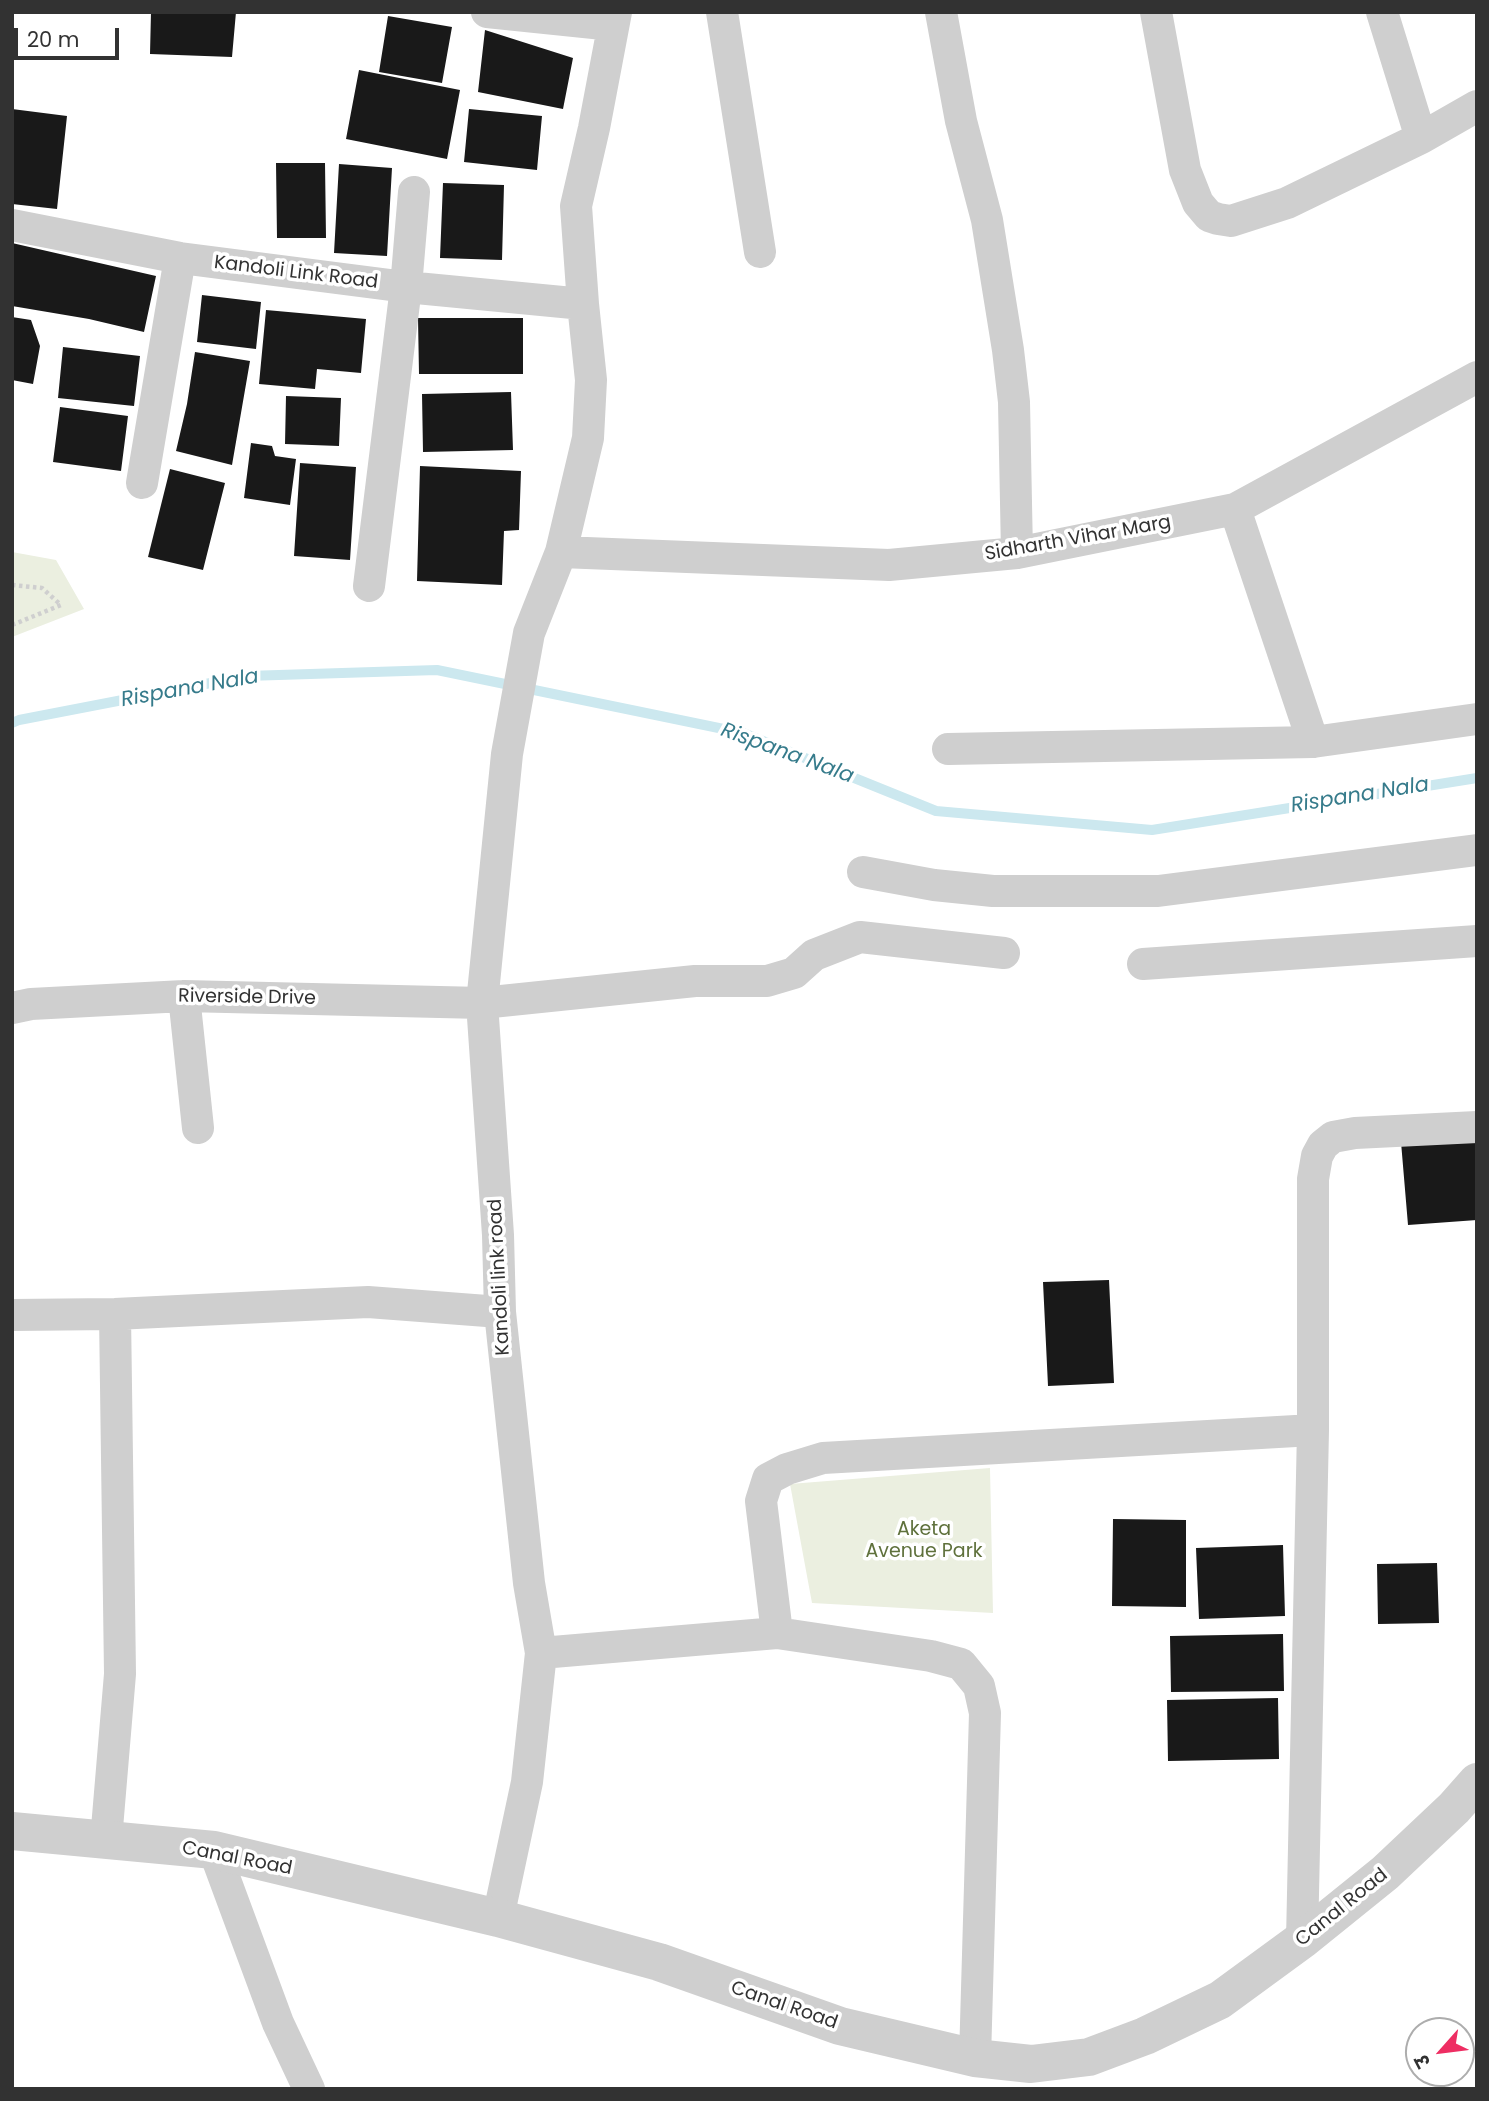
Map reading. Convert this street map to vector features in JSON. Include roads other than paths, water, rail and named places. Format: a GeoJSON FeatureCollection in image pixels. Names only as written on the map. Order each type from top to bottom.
{"type":"FeatureCollection","features":[{"type":"Feature","properties":{"kind":"street"},"geometry":{"type":"LineString","coordinates":[[487,12],[615,19],[576,206],[591,380],[588,438],[561,552]]}},
{"type":"Feature","properties":{"kind":"street"},"geometry":{"type":"LineString","coordinates":[[722,12],[760,252]]}},
{"type":"Feature","properties":{"kind":"street"},"geometry":{"type":"LineString","coordinates":[[941,12],[961,121],[987,220],[1007,350],[1014,402],[1017,553]]}},
{"type":"Feature","properties":{"kind":"street"},"geometry":{"type":"LineString","coordinates":[[1156,12],[1185,170],[1198,204],[1209,216],[1231,221],[1287,203],[1421,138],[1477,106]]}},
{"type":"Feature","properties":{"kind":"street"},"geometry":{"type":"LineString","coordinates":[[1382,12],[1421,138]]}},
{"type":"Feature","properties":{"kind":"street"},"geometry":{"type":"LineString","coordinates":[[369,586],[406,286],[414,192]]}},
{"type":"Feature","properties":{"kind":"street","name":"Kandoli Link Road"},"geometry":{"type":"LineString","coordinates":[[12,225],[180,258],[406,286],[583,304]]}},
{"type":"Feature","properties":{"kind":"street"},"geometry":{"type":"LineString","coordinates":[[142,483],[180,258]]}},
{"type":"Feature","properties":{"kind":"street","name":"Sidharth Vihar Marg"},"geometry":{"type":"LineString","coordinates":[[561,552],[889,565],[1017,553],[1235,509],[1477,377]]}},
{"type":"Feature","properties":{"kind":"street"},"geometry":{"type":"LineString","coordinates":[[1235,509],[1313,742]]}},
{"type":"Feature","properties":{"kind":"street","name":"Kandoli link road"},"geometry":{"type":"LineString","coordinates":[[498,1918],[527,1782],[541,1653],[529,1583],[500,1312],[498,1235],[482,1003],[507,754],[529,633],[561,552]]}},
{"type":"Feature","properties":{"kind":"street"},"geometry":{"type":"LineString","coordinates":[[948,749],[1313,742],[1477,719]]}},
{"type":"Feature","properties":{"kind":"street"},"geometry":{"type":"LineString","coordinates":[[863,872],[934,885],[993,891],[1158,891],[1477,850]]}},
{"type":"Feature","properties":{"kind":"street","name":"Riverside Drive"},"geometry":{"type":"LineString","coordinates":[[12,1008],[31,1004],[184,996],[482,1003],[695,981],[767,981],[794,973],[814,955],[860,937],[1004,953]]}},
{"type":"Feature","properties":{"kind":"street"},"geometry":{"type":"LineString","coordinates":[[1143,964],[1477,941]]}},
{"type":"Feature","properties":{"kind":"street"},"geometry":{"type":"LineString","coordinates":[[184,996],[198,1128]]}},
{"type":"Feature","properties":{"kind":"street"},"geometry":{"type":"LineString","coordinates":[[1302,1940],[1313,1430],[1313,1180],[1317,1156],[1323,1145],[1333,1137],[1355,1133],[1477,1127]]}},
{"type":"Feature","properties":{"kind":"street"},"geometry":{"type":"LineString","coordinates":[[12,1315],[115,1314],[368,1302],[500,1312]]}},
{"type":"Feature","properties":{"kind":"street"},"geometry":{"type":"LineString","coordinates":[[106,1840],[121,1674],[115,1314]]}},
{"type":"Feature","properties":{"kind":"street"},"geometry":{"type":"LineString","coordinates":[[777,1633],[761,1501],[768,1479],[787,1469],[823,1458],[1313,1430]]}},
{"type":"Feature","properties":{"kind":"street"},"geometry":{"type":"LineString","coordinates":[[541,1653],[777,1633],[931,1656],[961,1664],[979,1686],[985,1713],[975,2058]]}},
{"type":"Feature","properties":{"kind":"street","name":"Canal Road"},"geometry":{"type":"LineString","coordinates":[[12,1831],[214,1850],[498,1918],[659,1962],[841,2026],[975,2058],[1031,2063],[1089,2057],[1145,2036],[1220,2000],[1302,1940],[1385,1873],[1454,1808],[1477,1782]]}},
{"type":"Feature","properties":{"kind":"street"},"geometry":{"type":"LineString","coordinates":[[214,1850],[278,2023],[309,2089]]}},
{"type":"Feature","properties":{"kind":"waterway","name":"Rispana Nala"},"geometry":{"type":"LineString","coordinates":[[12,723],[247,676],[437,670],[743,733],[936,811],[1152,830],[1477,778]]}},
{"type":"Feature","properties":{"kind":"park label","name":"Aketa Avenue Park"},"geometry":{"type":"Point","coordinates":[924,1541]}}]}
